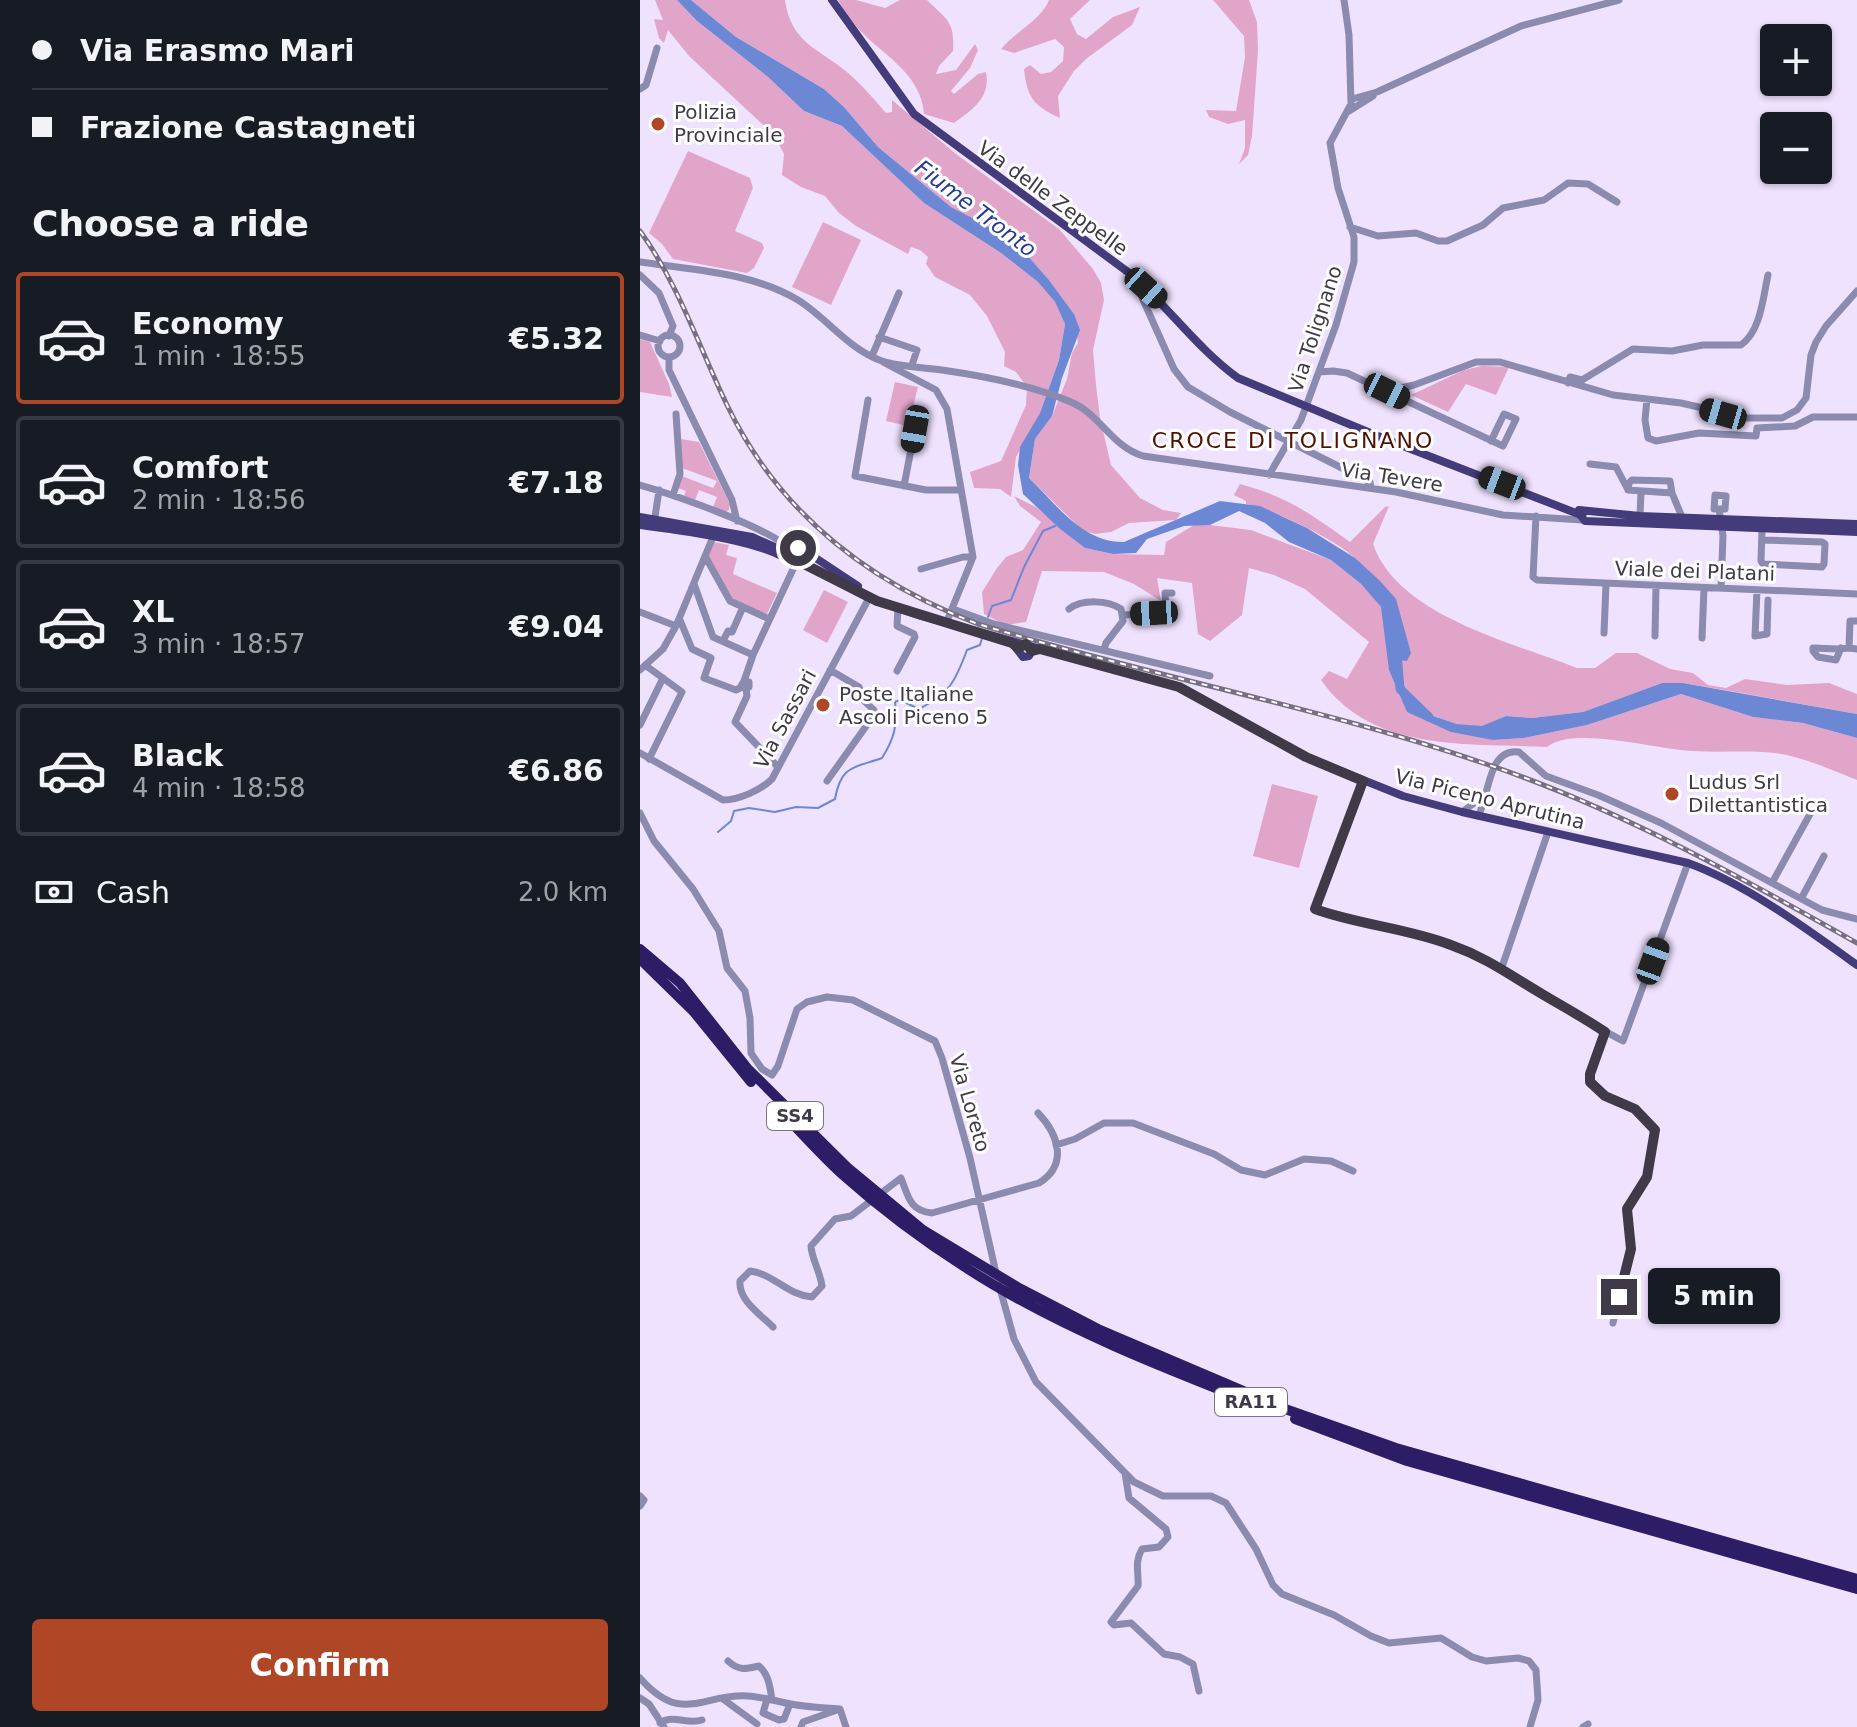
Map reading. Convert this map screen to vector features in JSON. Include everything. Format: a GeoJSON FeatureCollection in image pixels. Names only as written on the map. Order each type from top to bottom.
{"type":"FeatureCollection","features":[{"type":"Feature","properties":{"kind":"highway","name":"SS4"},"geometry":{"type":"LineString","coordinates":[[640,949],[680,983],[748,1069],[847,1167],[969,1265]]}},
{"type":"Feature","properties":{"kind":"highway","name":"SS4"},"geometry":{"type":"LineString","coordinates":[[640,959],[694,1012],[739,1069],[841,1173],[897,1219],[969,1265]]}},
{"type":"Feature","properties":{"kind":"highway","name":"RA11"},"geometry":{"type":"LineString","coordinates":[[969,1265],[1098,1329],[1288,1410],[1396,1448],[1857,1589]]}},
{"type":"Feature","properties":{"kind":"highway","name":"RA11"},"geometry":{"type":"LineString","coordinates":[[1598,1510],[1857,1579]]}},
{"type":"Feature","properties":{"kind":"main road","name":"Via delle Zeppelle"},"geometry":{"type":"LineString","coordinates":[[832,0],[914,114],[1132,275]]}},
{"type":"Feature","properties":{"kind":"main road"},"geometry":{"type":"LineString","coordinates":[[1132,275],[1160,300],[1217,362],[1238,378],[1582,516],[1720,519],[1762,529],[1857,524]]}},
{"type":"Feature","properties":{"kind":"main road"},"geometry":{"type":"LineString","coordinates":[[1582,516],[1720,519],[1857,532]]}},
{"type":"Feature","properties":{"kind":"main road"},"geometry":{"type":"LineString","coordinates":[[640,517],[795,557],[807,559],[807,554],[871,594],[950,623]]}},
{"type":"Feature","properties":{"kind":"main road"},"geometry":{"type":"LineString","coordinates":[[640,525],[654,523]]}},
{"type":"Feature","properties":{"kind":"main road"},"geometry":{"type":"LineString","coordinates":[[714,534],[753,533],[869,598],[950,623]]}},
{"type":"Feature","properties":{"kind":"main road","name":"Via Piceno Aprutina"},"geometry":{"type":"LineString","coordinates":[[950,623],[975,633],[1192,692],[1306,757],[1403,796],[1688,863],[1760,901],[1857,965]]}},
{"type":"Feature","properties":{"kind":"street","name":"Via Tolignano"},"geometry":{"type":"LineString","coordinates":[[1269,475],[1291,441],[1319,372],[1354,262],[1354,237],[1338,188],[1330,143],[1349,111],[1352,99],[1344,0]]}},
{"type":"Feature","properties":{"kind":"street"},"geometry":{"type":"LineString","coordinates":[[1352,99],[1377,92],[1521,26],[1619,0]]}},
{"type":"Feature","properties":{"kind":"street"},"geometry":{"type":"LineString","coordinates":[[640,89],[646,85],[657,48]]}},
{"type":"Feature","properties":{"kind":"street"},"geometry":{"type":"LineString","coordinates":[[1349,111],[1377,92]]}},
{"type":"Feature","properties":{"kind":"street"},"geometry":{"type":"LineString","coordinates":[[1350,227],[1378,236],[1416,233],[1447,241],[1483,225],[1503,208],[1544,200],[1568,183],[1588,184],[1617,202]]}},
{"type":"Feature","properties":{"kind":"street"},"geometry":{"type":"LineString","coordinates":[[640,262],[732,276],[768,286],[809,307],[845,339],[930,387],[944,400],[973,557],[950,623]]}},
{"type":"Feature","properties":{"kind":"street"},"geometry":{"type":"LineString","coordinates":[[640,275],[659,293],[673,326],[669,336],[660,341],[640,335]]}},
{"type":"Feature","properties":{"kind":"street","name":"Via delle Zeppelle"},"geometry":{"type":"LineString","coordinates":[[1132,275],[1174,369],[1188,387],[1230,412],[1366,479],[1371,488]]}},
{"type":"Feature","properties":{"kind":"street"},"geometry":{"type":"LineString","coordinates":[[1568,383],[1570,377],[1582,380],[1633,349],[1672,351],[1703,345],[1741,345],[1755,327],[1768,275]]}},
{"type":"Feature","properties":{"kind":"street"},"geometry":{"type":"LineString","coordinates":[[1387,391],[1414,385],[1460,366],[1487,361],[1511,363],[1613,395],[1681,403],[1746,418],[1771,419],[1790,415],[1806,398],[1811,355],[1820,333],[1857,291]]}},
{"type":"Feature","properties":{"kind":"street"},"geometry":{"type":"LineString","coordinates":[[872,356],[899,293]]}},
{"type":"Feature","properties":{"kind":"street"},"geometry":{"type":"LineString","coordinates":[[669,336],[677,339],[680,348],[669,357]]}},
{"type":"Feature","properties":{"kind":"street"},"geometry":{"type":"LineString","coordinates":[[879,337],[917,350],[904,369],[906,376]]}},
{"type":"Feature","properties":{"kind":"street"},"geometry":{"type":"LineString","coordinates":[[660,341],[661,353],[669,357]]}},
{"type":"Feature","properties":{"kind":"street"},"geometry":{"type":"LineString","coordinates":[[669,357],[669,370],[732,500],[737,521]]}},
{"type":"Feature","properties":{"kind":"street"},"geometry":{"type":"LineString","coordinates":[[882,361],[909,365]]}},
{"type":"Feature","properties":{"kind":"street","name":"Via Tevere"},"geometry":{"type":"LineString","coordinates":[[909,365],[974,374],[1060,398],[1080,406],[1119,444],[1134,453],[1415,495],[1503,515],[1582,516]]}},
{"type":"Feature","properties":{"kind":"street"},"geometry":{"type":"LineString","coordinates":[[1319,372],[1347,373],[1491,441]]}},
{"type":"Feature","properties":{"kind":"street"},"geometry":{"type":"LineString","coordinates":[[1647,399],[1645,420],[1648,438],[1656,441],[1699,433],[1756,436],[1757,428],[1795,426],[1813,417],[1857,417]]}},
{"type":"Feature","properties":{"kind":"street"},"geometry":{"type":"LineString","coordinates":[[868,400],[855,476],[941,492],[961,490]]}},
{"type":"Feature","properties":{"kind":"street"},"geometry":{"type":"LineString","coordinates":[[673,495],[680,474],[676,414]]}},
{"type":"Feature","properties":{"kind":"street"},"geometry":{"type":"LineString","coordinates":[[904,486],[917,418]]}},
{"type":"Feature","properties":{"kind":"street"},"geometry":{"type":"LineString","coordinates":[[1590,464],[1616,467],[1628,489]]}},
{"type":"Feature","properties":{"kind":"street"},"geometry":{"type":"LineString","coordinates":[[1623,479],[1670,481],[1682,517]]}},
{"type":"Feature","properties":{"kind":"street"},"geometry":{"type":"LineString","coordinates":[[1628,489],[1632,480]]}},
{"type":"Feature","properties":{"kind":"street"},"geometry":{"type":"LineString","coordinates":[[640,485],[737,521],[753,533],[772,537],[795,557],[753,655],[744,686],[747,696],[735,722],[778,767]]}},
{"type":"Feature","properties":{"kind":"street"},"geometry":{"type":"LineString","coordinates":[[1628,489],[1672,493]]}},
{"type":"Feature","properties":{"kind":"street"},"geometry":{"type":"LineString","coordinates":[[654,523],[659,490]]}},
{"type":"Feature","properties":{"kind":"street"},"geometry":{"type":"LineString","coordinates":[[1640,516],[1641,492]]}},
{"type":"Feature","properties":{"kind":"street","name":"Viale dei Platani"},"geometry":{"type":"LineString","coordinates":[[1536,516],[1533,577],[1541,581],[1857,594]]}},
{"type":"Feature","properties":{"kind":"street"},"geometry":{"type":"LineString","coordinates":[[1720,519],[1721,588]]}},
{"type":"Feature","properties":{"kind":"street"},"geometry":{"type":"LineString","coordinates":[[1802,526],[1802,541]]}},
{"type":"Feature","properties":{"kind":"street"},"geometry":{"type":"LineString","coordinates":[[1762,529],[1762,540],[1763,564],[1822,567],[1824,564],[1825,544],[1762,540]]}},
{"type":"Feature","properties":{"kind":"street"},"geometry":{"type":"LineString","coordinates":[[649,759],[682,692],[642,667],[663,649],[678,623],[714,534]]}},
{"type":"Feature","properties":{"kind":"street"},"geometry":{"type":"LineString","coordinates":[[705,556],[730,601],[769,619]]}},
{"type":"Feature","properties":{"kind":"street"},"geometry":{"type":"LineString","coordinates":[[921,569],[973,557]]}},
{"type":"Feature","properties":{"kind":"street"},"geometry":{"type":"LineString","coordinates":[[694,584],[713,637],[753,655]]}},
{"type":"Feature","properties":{"kind":"street"},"geometry":{"type":"LineString","coordinates":[[1604,633],[1606,584]]}},
{"type":"Feature","properties":{"kind":"street"},"geometry":{"type":"LineString","coordinates":[[1655,636],[1656,586]]}},
{"type":"Feature","properties":{"kind":"street"},"geometry":{"type":"LineString","coordinates":[[1702,638],[1704,588]]}},
{"type":"Feature","properties":{"kind":"street"},"geometry":{"type":"LineString","coordinates":[[1757,590],[1755,636],[1767,634],[1768,600]]}},
{"type":"Feature","properties":{"kind":"street"},"geometry":{"type":"LineString","coordinates":[[1124,615],[1166,612],[1165,593],[1172,593]]}},
{"type":"Feature","properties":{"kind":"street","name":"Via Sassari"},"geometry":{"type":"LineString","coordinates":[[640,753],[723,800],[764,787],[772,779],[869,598]]}},
{"type":"Feature","properties":{"kind":"street"},"geometry":{"type":"LineString","coordinates":[[1069,609],[1074,605],[1107,603],[1115,605],[1124,615]]}},
{"type":"Feature","properties":{"kind":"street"},"geometry":{"type":"LineString","coordinates":[[723,641],[728,631],[732,632],[743,607]]}},
{"type":"Feature","properties":{"kind":"street"},"geometry":{"type":"LineString","coordinates":[[897,671],[915,637],[897,626],[898,608]]}},
{"type":"Feature","properties":{"kind":"street"},"geometry":{"type":"LineString","coordinates":[[953,609],[982,621],[1210,676]]}},
{"type":"Feature","properties":{"kind":"street"},"geometry":{"type":"LineString","coordinates":[[640,612],[678,623],[692,649],[711,658],[704,678],[736,690],[744,686]]}},
{"type":"Feature","properties":{"kind":"street"},"geometry":{"type":"LineString","coordinates":[[1104,650],[1124,615]]}},
{"type":"Feature","properties":{"kind":"street"},"geometry":{"type":"LineString","coordinates":[[1849,649],[1850,621],[1857,621]]}},
{"type":"Feature","properties":{"kind":"street","name":"Via Sassari"},"geometry":{"type":"LineString","coordinates":[[827,781],[874,715],[873,708],[861,697],[861,691],[830,670]]}},
{"type":"Feature","properties":{"kind":"street"},"geometry":{"type":"LineString","coordinates":[[640,725],[663,678]]}},
{"type":"Feature","properties":{"kind":"street"},"geometry":{"type":"LineString","coordinates":[[1478,816],[1496,763],[1504,754],[1514,751],[1522,753],[1546,776],[1661,823],[1822,910],[1857,919]]}},
{"type":"Feature","properties":{"kind":"street"},"geometry":{"type":"LineString","coordinates":[[1363,781],[1315,909],[1368,925],[1430,938],[1502,967],[1623,1041],[1688,863]]}},
{"type":"Feature","properties":{"kind":"street"},"geometry":{"type":"LineString","coordinates":[[1462,812],[1483,800]]}},
{"type":"Feature","properties":{"kind":"street"},"geometry":{"type":"LineString","coordinates":[[1483,800],[1494,819]]}},
{"type":"Feature","properties":{"kind":"street","name":"Via Loreto"},"geometry":{"type":"LineString","coordinates":[[640,813],[654,841],[693,889],[719,931],[727,968],[745,991],[751,1053],[762,1069],[772,1075],[778,1066],[797,1009],[807,1002],[827,997],[853,1000],[935,1041],[957,1109],[1014,1339],[1036,1382],[1125,1472]]}},
{"type":"Feature","properties":{"kind":"street"},"geometry":{"type":"LineString","coordinates":[[1772,883],[1810,814]]}},
{"type":"Feature","properties":{"kind":"street"},"geometry":{"type":"LineString","coordinates":[[1502,967],[1548,832]]}},
{"type":"Feature","properties":{"kind":"street"},"geometry":{"type":"LineString","coordinates":[[1801,899],[1824,856]]}},
{"type":"Feature","properties":{"kind":"street"},"geometry":{"type":"LineString","coordinates":[[1605,1032],[1590,1082],[1605,1096],[1635,1109],[1655,1130],[1647,1177],[1627,1209],[1631,1249],[1613,1323]]}},
{"type":"Feature","properties":{"kind":"street"},"geometry":{"type":"LineString","coordinates":[[773,1327],[739,1290],[740,1281],[750,1271],[760,1272],[798,1296],[812,1297],[822,1286],[820,1273],[811,1257],[811,1246],[835,1219],[851,1216],[899,1179],[902,1179],[909,1201],[926,1213],[1030,1187],[1046,1178],[1057,1163],[1056,1145],[1049,1126],[1038,1113]]}},
{"type":"Feature","properties":{"kind":"street"},"geometry":{"type":"LineString","coordinates":[[1056,1145],[1075,1139],[1104,1123],[1133,1123],[1214,1154],[1241,1170],[1265,1175],[1304,1159],[1331,1161],[1353,1171]]}},
{"type":"Feature","properties":{"kind":"street"},"geometry":{"type":"LineString","coordinates":[[1125,1472],[1129,1498],[1166,1529],[1168,1537],[1159,1547],[1139,1552],[1135,1571],[1138,1586],[1111,1622],[1114,1625],[1131,1623],[1164,1654],[1193,1664],[1199,1691]]}},
{"type":"Feature","properties":{"kind":"street"},"geometry":{"type":"LineString","coordinates":[[1125,1472],[1134,1482],[1163,1496],[1211,1496],[1226,1503],[1256,1549],[1273,1585],[1282,1594],[1334,1615],[1371,1636],[1389,1643],[1441,1638],[1472,1657],[1486,1661],[1518,1658],[1529,1661],[1536,1670],[1538,1700],[1530,1727]]}},
{"type":"Feature","properties":{"kind":"street"},"geometry":{"type":"LineString","coordinates":[[640,1496],[644,1500],[640,1506]]}},
{"type":"Feature","properties":{"kind":"street"},"geometry":{"type":"LineString","coordinates":[[728,1661],[736,1668],[745,1670],[759,1666],[767,1674],[770,1699],[763,1713],[784,1719],[790,1704]]}},
{"type":"Feature","properties":{"kind":"street"},"geometry":{"type":"LineString","coordinates":[[640,1678],[650,1690],[685,1705],[745,1696],[840,1709]]}},
{"type":"Feature","properties":{"kind":"street"},"geometry":{"type":"LineString","coordinates":[[640,1698],[649,1704],[662,1725],[670,1718],[695,1722],[702,1720]]}},
{"type":"Feature","properties":{"kind":"street"},"geometry":{"type":"LineString","coordinates":[[723,1699],[757,1724],[748,1727]]}},
{"type":"Feature","properties":{"kind":"street"},"geometry":{"type":"LineString","coordinates":[[801,1727],[803,1722],[840,1709]]}},
{"type":"Feature","properties":{"kind":"street"},"geometry":{"type":"LineString","coordinates":[[840,1709],[846,1727]]}},
{"type":"Feature","properties":{"kind":"shaded area"},"geometry":{"type":"Polygon","coordinates":[[[655,0],[677,0],[697,21],[768,77],[804,111],[842,126],[924,203],[1001,253],[1038,282],[1055,302],[1065,324],[1059,360],[1040,413],[1016,457],[1011,497],[1000,489],[974,488],[970,472],[1001,461],[1026,405],[1027,387],[1016,372],[1004,366],[1005,352],[987,316],[970,295],[935,277],[926,264],[928,257],[920,250],[911,247],[908,254],[856,226],[839,213],[825,196],[801,187],[782,175],[784,154],[774,135],[689,56],[668,30],[664,43],[659,38],[654,19],[663,20],[655,0]]]}},
{"type":"Feature","properties":{"kind":"shaded area"},"geometry":{"type":"Polygon","coordinates":[[[691,0],[785,0],[793,26],[807,43],[852,77],[886,113],[892,112],[892,100],[956,154],[1059,229],[1101,283],[1104,300],[1093,350],[1100,418],[1111,465],[1140,498],[1163,510],[1181,513],[1176,520],[1129,523],[1111,532],[1095,534],[1082,530],[1029,478],[1035,439],[1052,416],[1078,343],[1074,314],[1028,256],[986,225],[951,207],[878,147],[824,89],[736,37],[691,0]]]}},
{"type":"Feature","properties":{"kind":"shaded area"},"geometry":{"type":"Polygon","coordinates":[[[838,0],[856,0],[885,8],[900,0],[927,0],[945,17],[953,33],[953,51],[936,74],[956,70],[975,44],[978,50],[970,68],[951,91],[954,94],[978,74],[986,72],[986,89],[979,102],[954,123],[924,114],[921,99],[907,75],[856,26],[838,0]]]}},
{"type":"Feature","properties":{"kind":"shaded area"},"geometry":{"type":"Polygon","coordinates":[[[1049,0],[1090,0],[1070,19],[1077,34],[1086,39],[1113,17],[1140,7],[1132,25],[1074,71],[1058,96],[1060,118],[1033,100],[1024,69],[1030,65],[1041,74],[1051,72],[1063,61],[1064,47],[1055,39],[1014,53],[1001,49],[1041,13],[1049,0]]]}},
{"type":"Feature","properties":{"kind":"shaded area"},"geometry":{"type":"Polygon","coordinates":[[[1213,0],[1249,0],[1257,22],[1252,136],[1248,155],[1239,164],[1245,148],[1245,120],[1228,124],[1209,117],[1206,110],[1236,111],[1245,57],[1244,36],[1213,0]]]}},
{"type":"Feature","properties":{"kind":"shaded area"},"geometry":{"type":"Polygon","coordinates":[[[688,151],[750,178],[753,188],[735,231],[762,243],[764,248],[754,268],[747,273],[673,259],[649,233],[688,151]]]}},
{"type":"Feature","properties":{"kind":"shaded area"},"geometry":{"type":"Polygon","coordinates":[[[823,222],[861,240],[831,305],[792,287],[823,222]]]}},
{"type":"Feature","properties":{"kind":"shaded area"},"geometry":{"type":"Polygon","coordinates":[[[640,339],[650,342],[672,397],[640,392],[640,339]]]}},
{"type":"Feature","properties":{"kind":"shaded area"},"geometry":{"type":"Polygon","coordinates":[[[1482,366],[1509,367],[1496,395],[1466,384],[1448,412],[1411,395],[1464,370],[1482,366]]]}},
{"type":"Feature","properties":{"kind":"shaded area"},"geometry":{"type":"Polygon","coordinates":[[[895,382],[918,387],[908,426],[886,421],[895,382]]]}},
{"type":"Feature","properties":{"kind":"shaded area"},"geometry":{"type":"Polygon","coordinates":[[[681,439],[699,442],[730,504],[726,512],[713,507],[717,497],[699,490],[695,500],[684,496],[686,491],[678,488],[682,476],[713,488],[717,481],[682,468],[681,439]]]}},
{"type":"Feature","properties":{"kind":"shaded area"},"geometry":{"type":"Polygon","coordinates":[[[1240,484],[1298,507],[1350,542],[1389,506],[1373,544],[1386,569],[1406,590],[1431,608],[1490,636],[1577,668],[1595,668],[1616,653],[1637,653],[1670,669],[1693,673],[1708,685],[1726,688],[1745,679],[1787,685],[1829,683],[1857,694],[1857,714],[1683,683],[1662,683],[1583,712],[1532,718],[1506,716],[1482,727],[1457,724],[1421,712],[1408,698],[1397,659],[1411,653],[1365,571],[1337,545],[1305,527],[1246,504],[1234,495],[1240,484]]]}},
{"type":"Feature","properties":{"kind":"shaded area"},"geometry":{"type":"Polygon","coordinates":[[[1014,496],[1036,507],[1085,548],[1113,554],[1164,555],[1166,542],[1194,525],[1210,525],[1251,530],[1331,560],[1361,584],[1381,607],[1407,712],[1493,740],[1524,738],[1587,725],[1681,694],[1753,717],[1803,723],[1857,738],[1857,780],[1806,760],[1774,753],[1678,750],[1596,738],[1576,738],[1547,747],[1486,745],[1424,739],[1394,732],[1367,721],[1342,704],[1321,680],[1329,671],[1347,679],[1369,642],[1305,589],[1249,568],[1242,615],[1210,641],[1198,634],[1192,583],[1157,578],[1161,601],[1134,584],[1104,572],[1042,571],[1026,622],[1006,625],[984,614],[982,592],[1006,557],[1023,550],[1041,522],[1020,506],[1014,496]]]}},
{"type":"Feature","properties":{"kind":"shaded area"},"geometry":{"type":"Polygon","coordinates":[[[713,542],[729,545],[726,555],[737,558],[733,574],[777,593],[766,616],[733,601],[707,556],[713,542]]]}},
{"type":"Feature","properties":{"kind":"shaded area"},"geometry":{"type":"Polygon","coordinates":[[[824,590],[848,602],[827,643],[803,630],[824,590]]]}},
{"type":"Feature","properties":{"kind":"shaded area"},"geometry":{"type":"Polygon","coordinates":[[[1272,784],[1318,796],[1299,868],[1253,856],[1272,784]]]}},
{"type":"Feature","properties":{"kind":"water"},"geometry":{"type":"Polygon","coordinates":[[[677,0],[691,0],[736,37],[824,89],[878,147],[951,207],[986,225],[1028,256],[1049,280],[1074,314],[1080,330],[1052,416],[1035,439],[1029,478],[1083,529],[1109,541],[1124,542],[1220,501],[1260,506],[1307,528],[1355,558],[1396,599],[1411,653],[1407,661],[1397,660],[1408,698],[1421,712],[1457,724],[1482,726],[1506,716],[1532,718],[1583,712],[1662,683],[1683,683],[1857,714],[1857,738],[1803,723],[1753,717],[1681,694],[1587,725],[1524,738],[1493,740],[1451,732],[1407,712],[1389,670],[1381,607],[1361,584],[1331,560],[1289,542],[1265,523],[1239,511],[1210,525],[1184,526],[1147,539],[1136,553],[1113,554],[1085,548],[1023,494],[1018,465],[1020,447],[1040,413],[1059,360],[1065,324],[1055,302],[1038,282],[1001,253],[924,203],[842,126],[804,111],[768,77],[697,21],[677,0]]]}},
{"type":"Feature","properties":{"kind":"waterway"},"geometry":{"type":"LineString","coordinates":[[988,617],[992,606],[1011,600],[1043,531],[1055,526]]}},
{"type":"Feature","properties":{"kind":"waterway"},"geometry":{"type":"LineString","coordinates":[[718,832],[731,821],[734,811],[749,808],[775,812],[796,807],[818,808],[835,799],[845,774],[856,766],[882,758],[894,732],[895,702],[900,700],[919,709],[938,698],[955,679],[967,650],[980,645],[983,635]]}},
{"type":"Feature","properties":{"kind":"waterway","name":"Fiume Tronto"},"geometry":{"type":"LineString","coordinates":[[1397,653],[1400,689],[1429,717]]}},
{"type":"Feature","properties":{"kind":"railway"},"geometry":{"type":"LineString","coordinates":[[640,231],[666,272],[727,405],[748,444],[773,479],[800,511],[831,539],[864,565],[900,587],[978,624],[1360,725],[1535,782],[1676,844],[1857,943]]}},
{"type":"Feature","properties":{"kind":"place","name":"Polizia Provinciale"},"geometry":{"type":"Point","coordinates":[658,124]}},
{"type":"Feature","properties":{"kind":"place","name":"Poste Italiane Ascoli Piceno 5"},"geometry":{"type":"Point","coordinates":[823,705]}},
{"type":"Feature","properties":{"kind":"place","name":"Ludus Srl Dilettantistica"},"geometry":{"type":"Point","coordinates":[1672,794]}},
{"type":"Feature","properties":{"kind":"district","name":"CROCE DI TOLIGNANO"},"geometry":{"type":"Point","coordinates":[1293,440]}},
{"type":"Feature","properties":{"kind":"route"},"geometry":{"type":"LineString","coordinates":[[798,548],[807,554],[804,564],[869,598],[1012,643],[1018,648],[1026,644],[1032,651],[1040,649],[1179,687],[1306,757],[1363,781],[1315,909],[1380,928],[1412,932],[1452,945],[1502,967],[1589,1021],[1605,1032],[1590,1082],[1605,1096],[1635,1109],[1655,1130],[1647,1177],[1627,1209],[1631,1249],[1619,1297]]}}]}
